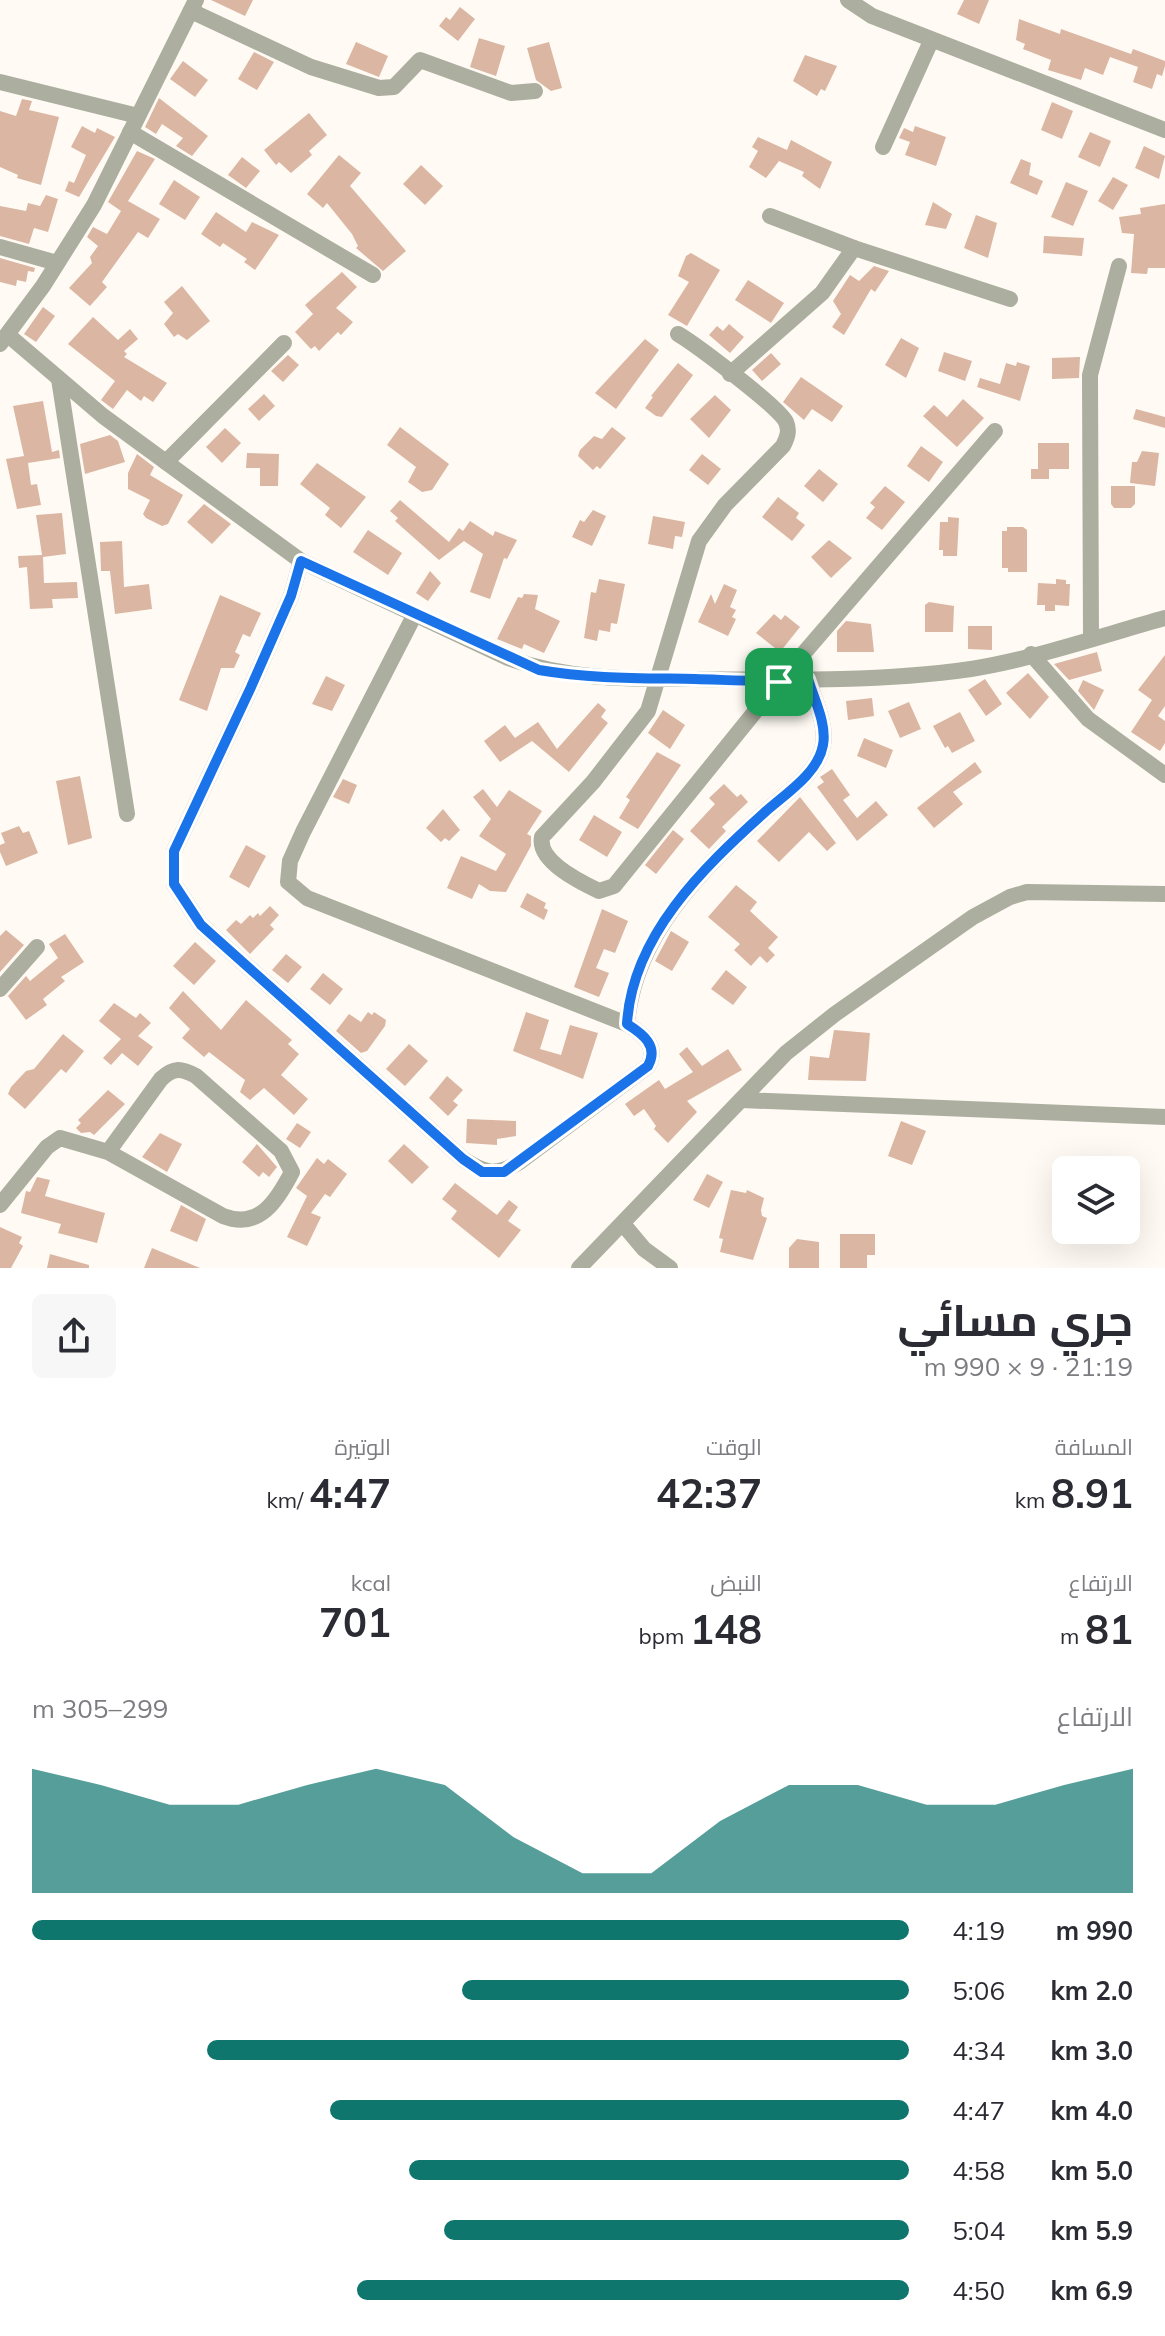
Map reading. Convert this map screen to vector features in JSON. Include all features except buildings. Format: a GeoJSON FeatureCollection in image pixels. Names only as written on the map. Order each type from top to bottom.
{"type":"FeatureCollection","features":[{"type":"Feature","properties":{"kind":"street"},"geometry":{"type":"LineString","coordinates":[[848,0],[872,16],[931,41],[1165,130]]}},
{"type":"Feature","properties":{"kind":"street"},"geometry":{"type":"LineString","coordinates":[[535,91],[511,93],[420,60],[394,87],[379,88],[311,67],[194,6],[94,205],[4,339],[301,561],[539,670],[575,676],[779,682],[973,668],[1165,618]]}},
{"type":"Feature","properties":{"kind":"street"},"geometry":{"type":"LineString","coordinates":[[883,147],[931,41]]}},
{"type":"Feature","properties":{"kind":"street"},"geometry":{"type":"LineString","coordinates":[[0,82],[138,116]]}},
{"type":"Feature","properties":{"kind":"street"},"geometry":{"type":"LineString","coordinates":[[130,132],[373,275]]}},
{"type":"Feature","properties":{"kind":"street"},"geometry":{"type":"LineString","coordinates":[[770,216],[854,248],[1010,299]]}},
{"type":"Feature","properties":{"kind":"street"},"geometry":{"type":"LineString","coordinates":[[0,247],[57,263]]}},
{"type":"Feature","properties":{"kind":"street"},"geometry":{"type":"LineString","coordinates":[[730,374],[822,293],[854,248]]}},
{"type":"Feature","properties":{"kind":"street"},"geometry":{"type":"LineString","coordinates":[[1091,639],[1090,375],[1119,266]]}},
{"type":"Feature","properties":{"kind":"street"},"geometry":{"type":"LineString","coordinates":[[678,334],[711,355],[773,408],[786,421],[788,435],[783,446],[725,505],[699,541],[655,679],[648,711],[540,841],[547,857],[599,891],[614,886],[779,682],[995,431]]}},
{"type":"Feature","properties":{"kind":"street"},"geometry":{"type":"LineString","coordinates":[[166,462],[284,343]]}},
{"type":"Feature","properties":{"kind":"street"},"geometry":{"type":"LineString","coordinates":[[59,379],[127,814]]}},
{"type":"Feature","properties":{"kind":"street"},"geometry":{"type":"LineString","coordinates":[[301,561],[291,596],[174,851],[172,872],[183,901],[201,925],[289,1007],[463,1159],[482,1172],[504,1172],[648,1066],[652,1059],[651,1046],[643,1035],[627,1024],[307,898],[288,882],[290,861],[303,832],[415,614]]}},
{"type":"Feature","properties":{"kind":"street"},"geometry":{"type":"LineString","coordinates":[[1031,654],[1088,719],[1165,775]]}},
{"type":"Feature","properties":{"kind":"street"},"geometry":{"type":"LineString","coordinates":[[627,1024],[635,983],[649,945],[669,911],[741,834],[815,767],[823,746],[824,732],[808,679]]}},
{"type":"Feature","properties":{"kind":"street"},"geometry":{"type":"LineString","coordinates":[[579,1268],[786,1053],[835,1014],[993,905],[1027,892],[1165,894]]}},
{"type":"Feature","properties":{"kind":"street"},"geometry":{"type":"LineString","coordinates":[[0,989],[37,947]]}},
{"type":"Feature","properties":{"kind":"street"},"geometry":{"type":"LineString","coordinates":[[0,1205],[53,1141],[67,1138],[108,1152],[223,1216],[242,1222],[254,1218],[270,1205],[292,1172],[281,1151],[196,1076],[183,1069],[173,1070],[161,1079],[108,1152]]}},
{"type":"Feature","properties":{"kind":"street"},"geometry":{"type":"LineString","coordinates":[[741,1100],[1165,1117]]}},
{"type":"Feature","properties":{"kind":"street"},"geometry":{"type":"LineString","coordinates":[[623,1224],[644,1249],[670,1268]]}},
{"type":"Feature","properties":{"kind":"route"},"geometry":{"type":"LineString","coordinates":[[301,561],[539,670],[575,676],[779,682],[808,679],[824,732],[823,746],[815,767],[741,834],[669,911],[649,945],[635,983],[627,1024],[643,1035],[651,1046],[652,1059],[648,1066],[504,1172],[482,1172],[463,1159],[289,1007],[201,925],[174,884],[174,851],[291,596],[301,561]]}}]}
